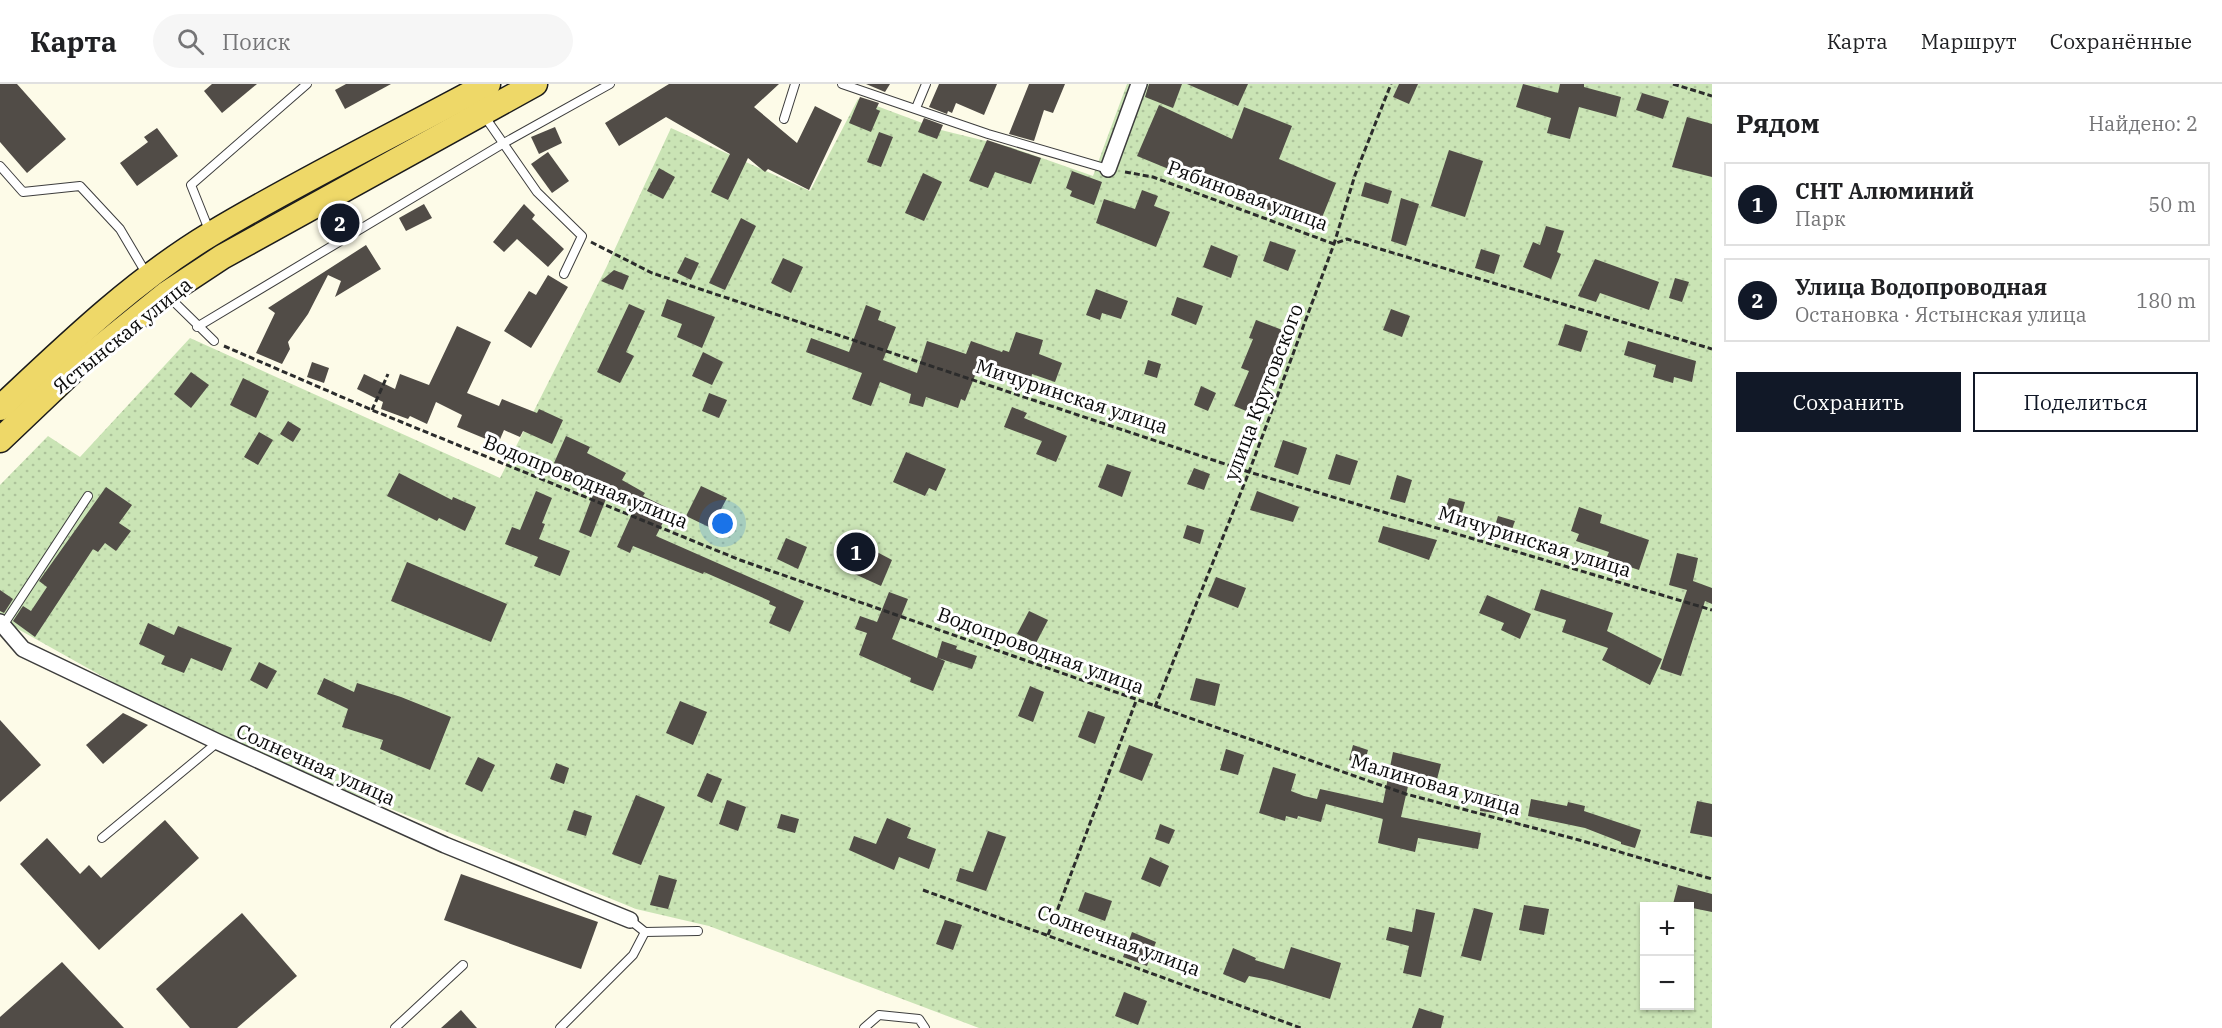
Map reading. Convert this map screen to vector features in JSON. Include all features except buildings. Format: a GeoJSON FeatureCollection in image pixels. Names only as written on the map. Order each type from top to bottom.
{"type":"FeatureCollection","features":[{"type":"Feature","properties":{"kind":"main road","name":"Ястынская улица"},"geometry":{"type":"LineString","coordinates":[[0,408],[61,351],[149,277],[210,234],[488,84]]}},
{"type":"Feature","properties":{"kind":"main road","name":"Ястынская улица"},"geometry":{"type":"LineString","coordinates":[[0,440],[82,362],[166,294],[222,257],[535,84]]}},
{"type":"Feature","properties":{"kind":"street"},"geometry":{"type":"LineString","coordinates":[[1108,169],[1139,84]]}},
{"type":"Feature","properties":{"kind":"street","name":"Солнечная улица"},"geometry":{"type":"LineString","coordinates":[[2,623],[23,650],[445,845],[630,920]]}},
{"type":"Feature","properties":{"kind":"lane"},"geometry":{"type":"LineString","coordinates":[[210,234],[191,185],[308,84]]}},
{"type":"Feature","properties":{"kind":"lane"},"geometry":{"type":"LineString","coordinates":[[197,327],[504,143],[610,84]]}},
{"type":"Feature","properties":{"kind":"lane"},"geometry":{"type":"LineString","coordinates":[[784,119],[795,84]]}},
{"type":"Feature","properties":{"kind":"lane"},"geometry":{"type":"LineString","coordinates":[[916,108],[926,84]]}},
{"type":"Feature","properties":{"kind":"lane"},"geometry":{"type":"LineString","coordinates":[[848,85],[988,134],[1108,169]]}},
{"type":"Feature","properties":{"kind":"lane"},"geometry":{"type":"LineString","coordinates":[[482,113],[537,192],[582,236],[564,274]]}},
{"type":"Feature","properties":{"kind":"lane"},"geometry":{"type":"LineString","coordinates":[[0,166],[23,192],[80,186],[120,229],[149,277]]}},
{"type":"Feature","properties":{"kind":"lane"},"geometry":{"type":"LineString","coordinates":[[166,294],[197,327],[214,341]]}},
{"type":"Feature","properties":{"kind":"lane"},"geometry":{"type":"LineString","coordinates":[[2,623],[88,496]]}},
{"type":"Feature","properties":{"kind":"lane"},"geometry":{"type":"LineString","coordinates":[[102,838],[218,742]]}},
{"type":"Feature","properties":{"kind":"lane"},"geometry":{"type":"LineString","coordinates":[[630,920],[645,932],[698,931]]}},
{"type":"Feature","properties":{"kind":"lane"},"geometry":{"type":"LineString","coordinates":[[560,1028],[633,955],[645,932]]}},
{"type":"Feature","properties":{"kind":"lane"},"geometry":{"type":"LineString","coordinates":[[395,1028],[463,965]]}},
{"type":"Feature","properties":{"kind":"lane"},"geometry":{"type":"LineString","coordinates":[[864,1028],[879,1015],[919,1019],[925,1028]]}},
{"type":"Feature","properties":{"kind":"path","name":"улица Крутовского"},"geometry":{"type":"LineString","coordinates":[[1155,707],[1249,472],[1334,244],[1355,175],[1391,84]]}},
{"type":"Feature","properties":{"kind":"path"},"geometry":{"type":"LineString","coordinates":[[1673,84],[1712,96]]}},
{"type":"Feature","properties":{"kind":"path","name":"Рябиновая улица"},"geometry":{"type":"LineString","coordinates":[[1108,169],[1153,177],[1334,244],[1347,239],[1528,291],[1712,349]]}},
{"type":"Feature","properties":{"kind":"path","name":"Мичуринская улица"},"geometry":{"type":"LineString","coordinates":[[582,236],[652,273],[1249,472],[1712,610]]}},
{"type":"Feature","properties":{"kind":"path","name":"Водопроводная улица"},"geometry":{"type":"LineString","coordinates":[[214,341],[372,410],[740,560],[1155,707]]}},
{"type":"Feature","properties":{"kind":"path"},"geometry":{"type":"LineString","coordinates":[[372,410],[388,374]]}},
{"type":"Feature","properties":{"kind":"path"},"geometry":{"type":"LineString","coordinates":[[1048,935],[1137,700]]}},
{"type":"Feature","properties":{"kind":"path","name":"Малиновая улица"},"geometry":{"type":"LineString","coordinates":[[1155,707],[1406,794],[1712,879]]}},
{"type":"Feature","properties":{"kind":"path","name":"Солнечная улица"},"geometry":{"type":"LineString","coordinates":[[923,890],[1043,936],[1048,935],[1301,1028]]}},
{"type":"Feature","properties":{"kind":"green space"},"geometry":{"type":"Polygon","coordinates":[[[1127,84],[1712,84],[1712,1028],[979,1028],[709,926],[636,909],[352,793],[175,717],[0,619],[0,485],[48,436],[80,457],[190,338],[500,478],[606,268],[671,128],[810,191],[858,99],[941,130],[1010,147],[1093,176],[1127,84]]]}},
{"type":"Feature","properties":{"kind":"place","name":"Улица Водопроводная"},"geometry":{"type":"Point","coordinates":[340,223]}},
{"type":"Feature","properties":{"kind":"place","name":"СНТ Алюминий"},"geometry":{"type":"Point","coordinates":[856,552]}}]}
